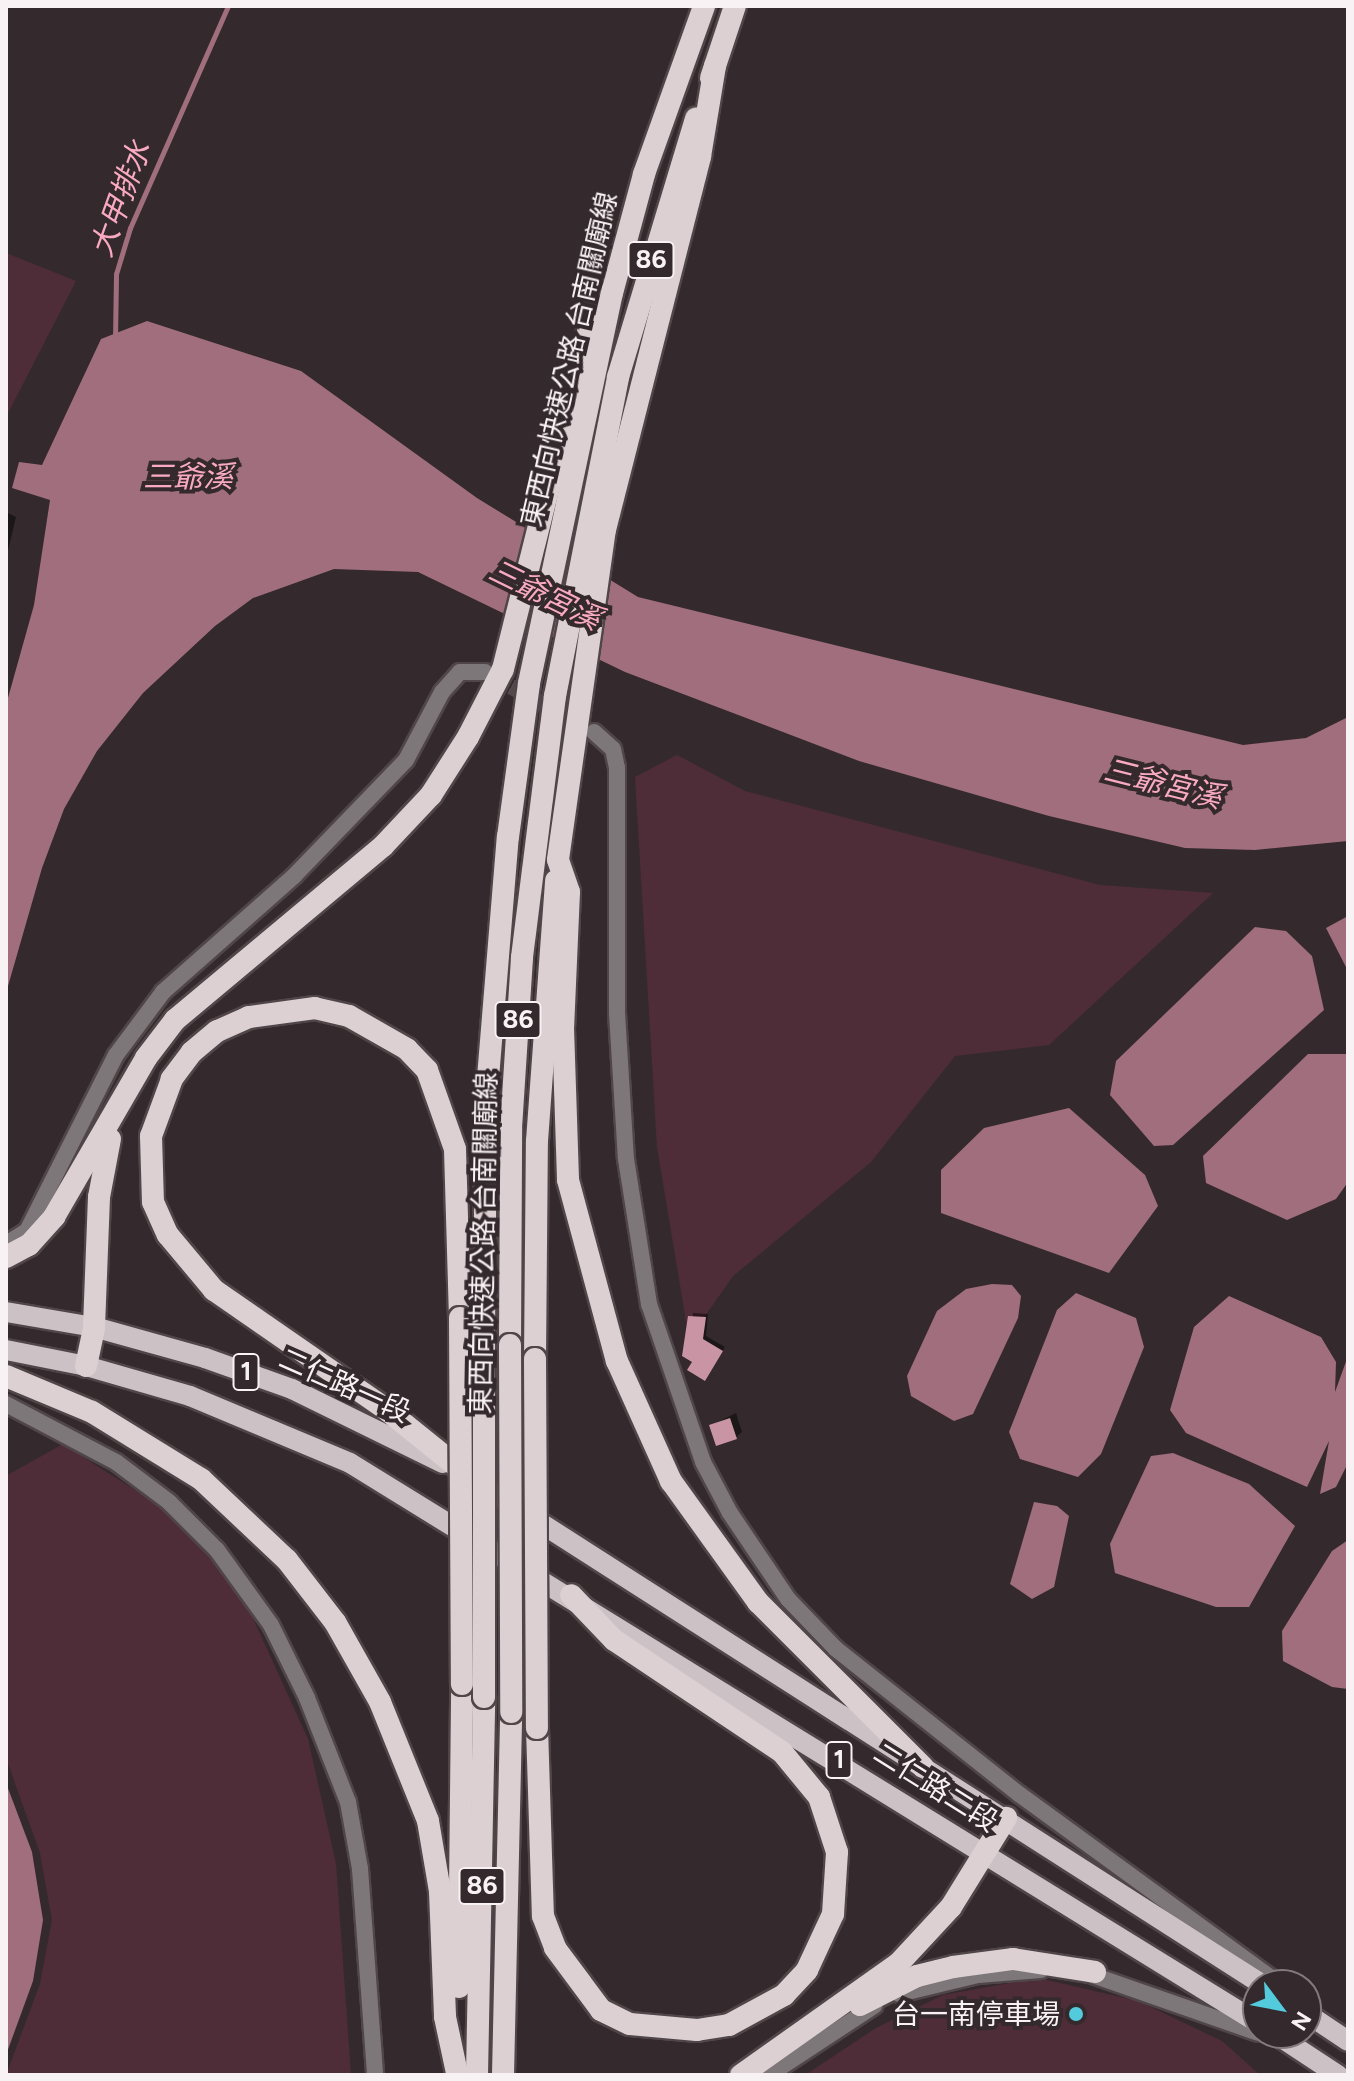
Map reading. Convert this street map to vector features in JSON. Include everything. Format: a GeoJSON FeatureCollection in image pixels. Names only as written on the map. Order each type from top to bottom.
{"type":"FeatureCollection","features":[{"type":"Feature","properties":{"kind":"highway","name":"東西向快速公路 台南關廟線"},"geometry":{"type":"LineString","coordinates":[[463,2074],[484,1697],[486,1102],[508,837],[554,502],[599,288],[704,6]]}},
{"type":"Feature","properties":{"kind":"highway","name":"東西向快速公路 台南關廟線"},"geometry":{"type":"LineString","coordinates":[[503,2075],[511,1712],[511,1128],[522,957],[555,696],[598,525],[618,377],[679,164],[735,6]]}},
{"type":"Feature","properties":{"kind":"highway"},"geometry":{"type":"LineString","coordinates":[[6,1257],[29,1245],[54,1217],[175,1020],[338,887],[431,795],[494,670],[554,502]]}},
{"type":"Feature","properties":{"kind":"highway"},"geometry":{"type":"LineString","coordinates":[[571,1595],[614,1640],[782,1752],[819,1797],[837,1852],[833,1914],[807,1970],[784,1995],[729,2025],[697,2030],[630,2024],[601,2010],[555,1948],[543,1916],[537,1728],[535,1359],[542,1040],[558,860],[581,710],[598,525]]}},
{"type":"Feature","properties":{"kind":"highway"},"geometry":{"type":"LineString","coordinates":[[558,860],[569,892],[562,1044],[568,1180],[617,1361],[671,1481],[700,1527],[758,1602],[923,1767]]}},
{"type":"Feature","properties":{"kind":"highway"},"geometry":{"type":"LineString","coordinates":[[463,2074],[462,1684],[460,1318],[455,1149],[427,1070],[407,1049],[349,1016],[315,1008],[249,1017],[217,1031],[192,1052],[172,1079],[151,1136],[153,1202],[168,1235],[214,1290],[387,1410],[470,1477]]}},
{"type":"Feature","properties":{"kind":"highway"},"geometry":{"type":"LineString","coordinates":[[86,1366],[94,1327],[99,1197],[121,1104]]}},
{"type":"Feature","properties":{"kind":"highway"},"geometry":{"type":"LineString","coordinates":[[6,1376],[92,1412],[201,1479],[287,1560],[335,1622],[380,1702],[428,1821],[440,1891],[445,2017],[463,2074]]}},
{"type":"Feature","properties":{"kind":"highway"},"geometry":{"type":"LineString","coordinates":[[819,2025],[924,1938],[951,1907],[1006,1818]]}},
{"type":"Feature","properties":{"kind":"highway"},"geometry":{"type":"LineString","coordinates":[[741,2075],[819,2025],[917,1976],[953,1967],[1013,1959],[1095,1972]]}},
{"type":"Feature","properties":{"kind":"main road","name":"二仁路一段"},"geometry":{"type":"LineString","coordinates":[[6,1312],[94,1327],[292,1389],[470,1477]]}},
{"type":"Feature","properties":{"kind":"main road","name":"1"},"geometry":{"type":"LineString","coordinates":[[6,1350],[86,1366]]}},
{"type":"Feature","properties":{"kind":"main road","name":"二仁路二段"},"geometry":{"type":"LineString","coordinates":[[86,1366],[268,1426],[350,1463],[418,1501],[986,1850],[1242,2013]]}},
{"type":"Feature","properties":{"kind":"main road","name":"二仁路二段"},"geometry":{"type":"LineString","coordinates":[[470,1477],[1242,1971]]}},
{"type":"Feature","properties":{"kind":"main road"},"geometry":{"type":"LineString","coordinates":[[1322,2024],[1348,2041]]}},
{"type":"Feature","properties":{"kind":"main road"},"geometry":{"type":"LineString","coordinates":[[1299,2049],[1338,2075]]}},
{"type":"Feature","properties":{"kind":"street"},"geometry":{"type":"LineString","coordinates":[[6,1244],[27,1231],[116,1055],[163,992],[294,876],[406,760],[442,692],[460,672],[494,670]]}},
{"type":"Feature","properties":{"kind":"street"},"geometry":{"type":"LineString","coordinates":[[594,732],[613,749],[617,768],[618,1028],[626,1159],[649,1304],[703,1462],[730,1513],[788,1599],[836,1649],[1030,1803],[1259,1969]]}},
{"type":"Feature","properties":{"kind":"street"},"geometry":{"type":"LineString","coordinates":[[6,1404],[116,1462],[169,1502],[217,1550],[271,1625],[307,1698],[348,1802],[360,1869],[375,2075]]}},
{"type":"Feature","properties":{"kind":"street"},"geometry":{"type":"LineString","coordinates":[[769,2075],[849,2018],[908,1990],[978,1975],[1095,1972],[1242,2027]]}},
{"type":"Feature","properties":{"kind":"street"},"geometry":{"type":"LineString","coordinates":[[1322,2013],[1348,2030]]}},
{"type":"Feature","properties":{"kind":"shaded area"},"geometry":{"type":"Polygon","coordinates":[[[6,253],[76,281],[6,417],[6,253]]]}},
{"type":"Feature","properties":{"kind":"shaded area"},"geometry":{"type":"Polygon","coordinates":[[[677,755],[745,791],[1100,885],[1213,893],[1049,1045],[955,1056],[871,1162],[733,1276],[689,1339],[657,1147],[635,777],[677,755]]]}},
{"type":"Feature","properties":{"kind":"shaded area"},"geometry":{"type":"Polygon","coordinates":[[[63,1444],[155,1503],[212,1557],[252,1616],[308,1739],[336,1864],[351,2075],[6,2075],[40,1984],[52,1920],[40,1853],[6,1758],[6,1476],[63,1444]]]}},
{"type":"Feature","properties":{"kind":"shaded area"},"geometry":{"type":"Polygon","coordinates":[[[1038,1978],[1138,2001],[1222,2041],[1260,2075],[805,2075],[876,2028],[943,1995],[1038,1978]]]}},
{"type":"Feature","properties":{"kind":"water","name":"三爺溪"},"geometry":{"type":"Polygon","coordinates":[[[147,321],[301,371],[477,498],[638,597],[1243,745],[1306,738],[1348,717],[1348,841],[1255,850],[1185,848],[1049,816],[859,761],[625,672],[418,572],[334,569],[253,598],[215,626],[143,693],[97,751],[64,809],[42,868],[6,993],[6,705],[34,605],[50,500],[12,488],[19,462],[42,465],[101,339],[147,321]]]}},
{"type":"Feature","properties":{"kind":"water"},"geometry":{"type":"Polygon","coordinates":[[[1348,916],[1348,971],[1326,928],[1348,916]]]}},
{"type":"Feature","properties":{"kind":"water"},"geometry":{"type":"Polygon","coordinates":[[[1255,927],[1286,931],[1312,956],[1324,1010],[1173,1145],[1154,1146],[1110,1095],[1116,1061],[1255,927]]]}},
{"type":"Feature","properties":{"kind":"water"},"geometry":{"type":"Polygon","coordinates":[[[1308,1054],[1348,1054],[1348,1182],[1336,1199],[1287,1220],[1206,1183],[1203,1156],[1308,1054]]]}},
{"type":"Feature","properties":{"kind":"water"},"geometry":{"type":"Polygon","coordinates":[[[1069,1108],[1145,1175],[1158,1206],[1109,1273],[941,1213],[941,1170],[984,1128],[1069,1108]]]}},
{"type":"Feature","properties":{"kind":"water"},"geometry":{"type":"Polygon","coordinates":[[[992,1284],[1012,1285],[1021,1296],[1018,1318],[973,1414],[954,1421],[911,1396],[907,1376],[937,1311],[966,1289],[992,1284]]]}},
{"type":"Feature","properties":{"kind":"water"},"geometry":{"type":"Polygon","coordinates":[[[1076,1293],[1136,1318],[1144,1347],[1101,1454],[1078,1477],[1020,1459],[1009,1432],[1057,1310],[1076,1293]]]}},
{"type":"Feature","properties":{"kind":"water"},"geometry":{"type":"Polygon","coordinates":[[[1229,1296],[1321,1337],[1336,1362],[1335,1392],[1348,1356],[1348,1463],[1336,1487],[1320,1494],[1329,1441],[1307,1487],[1186,1433],[1170,1410],[1194,1327],[1229,1296]]]}},
{"type":"Feature","properties":{"kind":"water"},"geometry":{"type":"Polygon","coordinates":[[[1173,1453],[1249,1484],[1295,1526],[1249,1607],[1216,1607],[1115,1573],[1110,1544],[1151,1456],[1173,1453]]]}},
{"type":"Feature","properties":{"kind":"water"},"geometry":{"type":"Polygon","coordinates":[[[1034,1502],[1057,1506],[1069,1516],[1054,1587],[1032,1599],[1010,1584],[1034,1502]]]}},
{"type":"Feature","properties":{"kind":"water"},"geometry":{"type":"Polygon","coordinates":[[[1348,1540],[1348,1689],[1332,1687],[1283,1661],[1282,1631],[1332,1551],[1348,1540]]]}},
{"type":"Feature","properties":{"kind":"water"},"geometry":{"type":"Polygon","coordinates":[[[6,1783],[32,1852],[43,1920],[33,1981],[6,2055],[6,1783]]]}},
{"type":"Feature","properties":{"kind":"building"},"geometry":{"type":"Polygon","coordinates":[[[688,1316],[706,1317],[703,1339],[723,1351],[705,1381],[687,1370],[692,1362],[682,1356],[688,1316]]]}},
{"type":"Feature","properties":{"kind":"building"},"geometry":{"type":"Polygon","coordinates":[[[730,1418],[737,1439],[716,1446],[709,1425],[730,1418]]]}},
{"type":"Feature","properties":{"kind":"waterway","name":"大甲排水"},"geometry":{"type":"LineString","coordinates":[[115,339],[116,274],[130,228],[228,6]]}},
{"type":"Feature","properties":{"kind":"tunnel"},"geometry":{"type":"LineString","coordinates":[[490,675],[586,728]]}},
{"type":"Feature","properties":{"kind":"place","name":"台一南停車場"},"geometry":{"type":"Point","coordinates":[1076,2014]}},
{"type":"Feature","properties":{"kind":"water label","name":"三爺宮溪"},"geometry":{"type":"Point","coordinates":[545,595]}},
{"type":"Feature","properties":{"kind":"water label","name":"三爺宮溪"},"geometry":{"type":"Point","coordinates":[1163,784]}}]}
